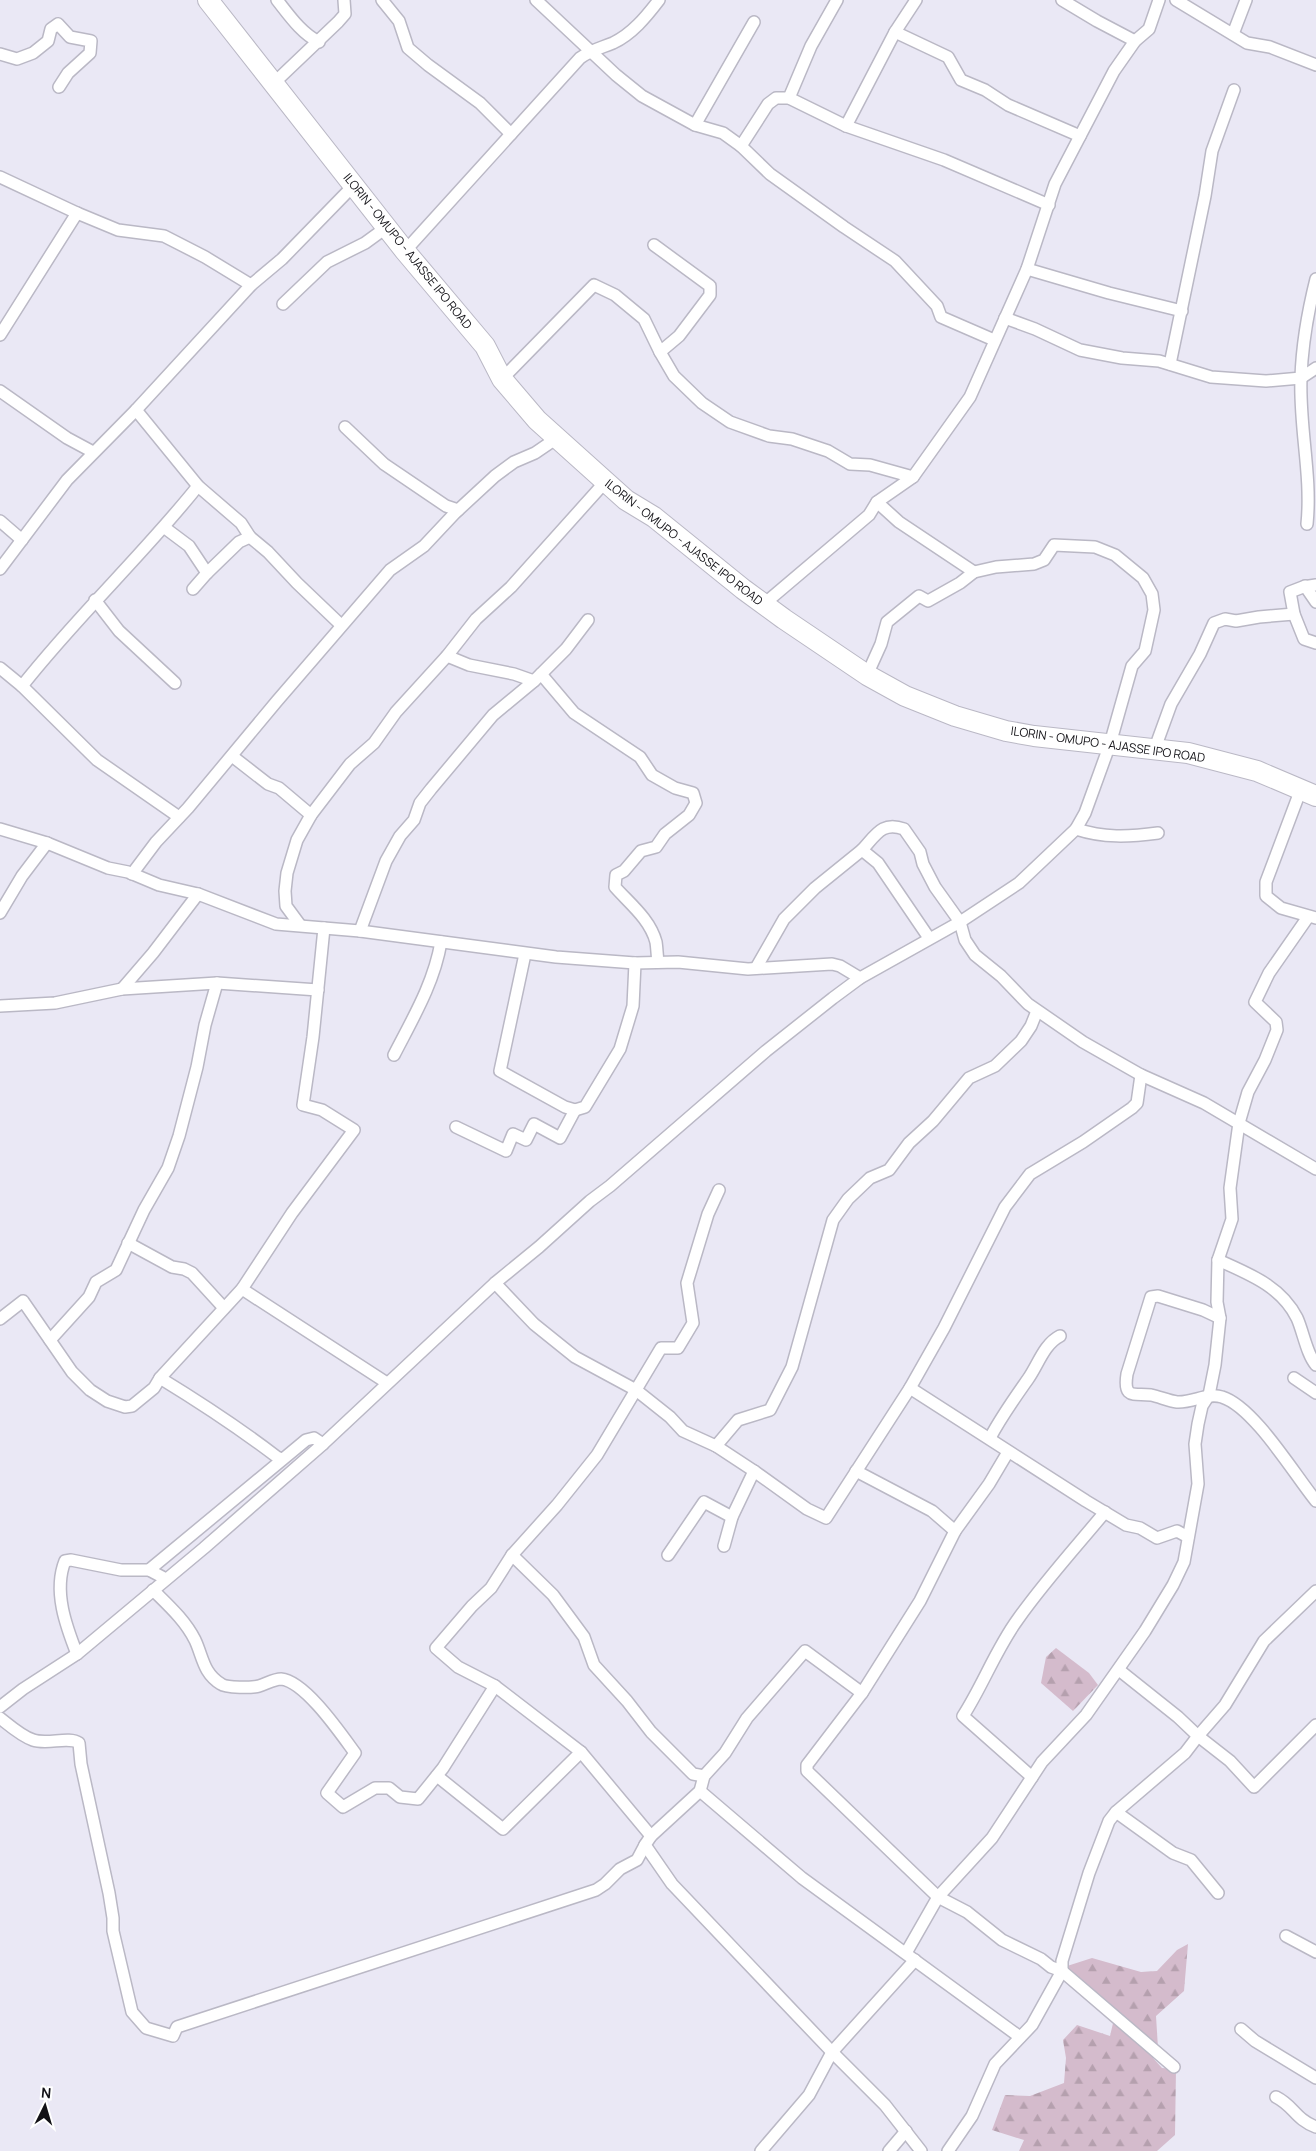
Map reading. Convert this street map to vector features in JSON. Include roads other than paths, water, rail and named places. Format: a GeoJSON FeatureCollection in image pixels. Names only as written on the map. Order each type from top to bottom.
{"type":"FeatureCollection","features":[{"type":"Feature","properties":{"kind":"highway","name":"ILORIN - OMUPO - AJASSE IPO ROAD"},"geometry":{"type":"LineString","coordinates":[[208,0],[405,251],[486,346],[502,379],[537,420],[606,480],[626,500],[654,517],[764,604],[867,675],[928,707],[979,724],[1034,736],[1156,748],[1220,760],[1281,780],[1308,792]]}},
{"type":"Feature","properties":{"kind":"street"},"geometry":{"type":"LineString","coordinates":[[277,0],[310,38],[319,42]]}},
{"type":"Feature","properties":{"kind":"street"},"geometry":{"type":"LineString","coordinates":[[274,83],[319,42],[345,14],[344,0]]}},
{"type":"Feature","properties":{"kind":"street"},"geometry":{"type":"LineString","coordinates":[[382,0],[399,21],[408,48],[480,103],[511,134]]}},
{"type":"Feature","properties":{"kind":"street"},"geometry":{"type":"LineString","coordinates":[[536,0],[616,75],[642,96],[696,125],[723,133],[741,146],[770,174],[895,261],[937,306],[941,317],[994,340]]}},
{"type":"Feature","properties":{"kind":"street"},"geometry":{"type":"LineString","coordinates":[[405,251],[580,58],[590,50],[611,44],[630,34],[659,0]]}},
{"type":"Feature","properties":{"kind":"street"},"geometry":{"type":"LineString","coordinates":[[789,98],[811,46],[837,0]]}},
{"type":"Feature","properties":{"kind":"street"},"geometry":{"type":"LineString","coordinates":[[846,126],[895,32],[916,0]]}},
{"type":"Feature","properties":{"kind":"street"},"geometry":{"type":"LineString","coordinates":[[1062,0],[1097,22],[1135,41]]}},
{"type":"Feature","properties":{"kind":"street"},"geometry":{"type":"LineString","coordinates":[[764,604],[869,515],[877,502],[913,477],[943,438],[970,397],[1027,269],[1055,184],[1114,71],[1135,41],[1149,29],[1159,0]]}},
{"type":"Feature","properties":{"kind":"street"},"geometry":{"type":"LineString","coordinates":[[1176,0],[1247,43],[1270,47],[1316,65]]}},
{"type":"Feature","properties":{"kind":"street"},"geometry":{"type":"LineString","coordinates":[[1232,34],[1246,0]]}},
{"type":"Feature","properties":{"kind":"street"},"geometry":{"type":"LineString","coordinates":[[696,125],[754,22]]}},
{"type":"Feature","properties":{"kind":"street"},"geometry":{"type":"LineString","coordinates":[[0,54],[17,59],[33,53],[48,41],[51,29],[58,24],[70,37],[91,41],[90,53],[68,73],[59,87]]}},
{"type":"Feature","properties":{"kind":"street"},"geometry":{"type":"LineString","coordinates":[[895,32],[948,57],[961,80],[985,90],[1008,105],[1080,136]]}},
{"type":"Feature","properties":{"kind":"street"},"geometry":{"type":"LineString","coordinates":[[1170,364],[1182,311],[1212,151],[1234,90]]}},
{"type":"Feature","properties":{"kind":"street"},"geometry":{"type":"LineString","coordinates":[[741,146],[768,104],[776,98],[789,98],[846,126],[944,160],[1049,205]]}},
{"type":"Feature","properties":{"kind":"street"},"geometry":{"type":"LineString","coordinates":[[0,177],[76,213],[118,230],[164,236],[205,256],[251,285]]}},
{"type":"Feature","properties":{"kind":"street"},"geometry":{"type":"LineString","coordinates":[[0,569],[66,480],[136,410],[251,285],[282,259],[354,185]]}},
{"type":"Feature","properties":{"kind":"street"},"geometry":{"type":"LineString","coordinates":[[0,335],[76,213]]}},
{"type":"Feature","properties":{"kind":"street"},"geometry":{"type":"LineString","coordinates":[[283,304],[326,262],[365,242],[387,227]]}},
{"type":"Feature","properties":{"kind":"street"},"geometry":{"type":"LineString","coordinates":[[654,245],[710,286],[711,291],[710,295],[679,336],[660,352]]}},
{"type":"Feature","properties":{"kind":"street"},"geometry":{"type":"LineString","coordinates":[[1027,269],[1109,293],[1182,311]]}},
{"type":"Feature","properties":{"kind":"street"},"geometry":{"type":"LineString","coordinates":[[1308,524],[1310,500],[1300,378],[1307,314],[1316,279]]}},
{"type":"Feature","properties":{"kind":"street"},"geometry":{"type":"LineString","coordinates":[[502,379],[594,285],[615,295],[644,319],[674,376],[690,393],[730,422],[753,431],[792,439],[828,451],[850,464],[870,465],[913,477]]}},
{"type":"Feature","properties":{"kind":"street"},"geometry":{"type":"LineString","coordinates":[[1005,318],[1035,329],[1080,350],[1122,358],[1159,361],[1211,377],[1266,381],[1300,378],[1316,368]]}},
{"type":"Feature","properties":{"kind":"street"},"geometry":{"type":"LineString","coordinates":[[0,391],[67,438],[93,452]]}},
{"type":"Feature","properties":{"kind":"street"},"geometry":{"type":"LineString","coordinates":[[136,410],[198,486],[241,523],[250,537],[268,552],[297,583],[342,625]]}},
{"type":"Feature","properties":{"kind":"street"},"geometry":{"type":"LineString","coordinates":[[345,427],[384,464],[446,506],[458,510]]}},
{"type":"Feature","properties":{"kind":"street"},"geometry":{"type":"LineString","coordinates":[[132,874],[156,842],[179,818],[390,570],[424,546],[458,510],[514,462],[535,454],[557,438]]}},
{"type":"Feature","properties":{"kind":"street"},"geometry":{"type":"LineString","coordinates":[[300,925],[286,906],[286,882],[297,840],[311,815],[350,764],[374,743],[396,712],[447,656],[476,618],[511,587],[606,480]]}},
{"type":"Feature","properties":{"kind":"street"},"geometry":{"type":"LineString","coordinates":[[22,686],[95,600],[165,528],[198,486]]}},
{"type":"Feature","properties":{"kind":"street"},"geometry":{"type":"LineString","coordinates":[[877,502],[899,522],[974,572]]}},
{"type":"Feature","properties":{"kind":"street"},"geometry":{"type":"LineString","coordinates":[[0,521],[22,540]]}},
{"type":"Feature","properties":{"kind":"street"},"geometry":{"type":"LineString","coordinates":[[165,528],[189,546],[207,573]]}},
{"type":"Feature","properties":{"kind":"street"},"geometry":{"type":"LineString","coordinates":[[192,589],[239,542],[250,537]]}},
{"type":"Feature","properties":{"kind":"street"},"geometry":{"type":"LineString","coordinates":[[0,1707],[23,1689],[77,1654],[166,1580],[323,1444],[495,1283],[540,1247],[590,1201],[610,1186],[766,1050],[860,978],[960,922],[1019,883],[1076,829],[1085,814],[1110,744],[1132,666],[1145,651],[1154,610],[1152,594],[1143,578],[1115,555],[1095,547],[1078,544],[1054,545],[1044,560],[1034,564],[996,567],[974,572],[960,583],[928,601],[919,596],[887,622],[881,644],[867,675]]}},
{"type":"Feature","properties":{"kind":"street"},"geometry":{"type":"LineString","coordinates":[[1316,602],[1311,586],[1290,592],[1294,614],[1304,639],[1316,643]]}},
{"type":"Feature","properties":{"kind":"street"},"geometry":{"type":"LineString","coordinates":[[95,600],[119,630],[175,683]]}},
{"type":"Feature","properties":{"kind":"street"},"geometry":{"type":"LineString","coordinates":[[1156,748],[1171,704],[1200,654],[1214,623],[1225,619],[1236,621],[1259,616],[1294,614]]}},
{"type":"Feature","properties":{"kind":"street"},"geometry":{"type":"LineString","coordinates":[[360,931],[386,861],[400,836],[414,820],[420,803],[493,715],[566,649],[588,620]]}},
{"type":"Feature","properties":{"kind":"street"},"geometry":{"type":"LineString","coordinates":[[447,656],[469,665],[537,677],[574,713],[640,758],[652,775],[675,788],[693,794],[696,802],[689,815],[664,834],[656,847],[642,851],[624,871],[616,875],[615,887],[635,907],[651,930],[656,941],[658,962]]}},
{"type":"Feature","properties":{"kind":"street"},"geometry":{"type":"LineString","coordinates":[[0,668],[22,686],[97,760],[179,818]]}},
{"type":"Feature","properties":{"kind":"street"},"geometry":{"type":"LineString","coordinates":[[232,756],[268,784],[280,788],[311,815]]}},
{"type":"Feature","properties":{"kind":"street"},"geometry":{"type":"LineString","coordinates":[[761,2151],[809,2095],[832,2052],[910,1956],[938,1897],[992,1838],[1042,1762],[1086,1715],[1118,1670],[1173,1585],[1184,1562],[1198,1484],[1195,1444],[1198,1424],[1202,1406],[1209,1395],[1216,1365],[1220,1318],[1217,1302],[1218,1260],[1232,1219],[1230,1188],[1238,1123],[1248,1092],[1266,1060],[1277,1030],[1276,1022],[1255,1002],[1270,973],[1312,918],[1281,908],[1266,896],[1266,882],[1308,792]]}},
{"type":"Feature","properties":{"kind":"street"},"geometry":{"type":"LineString","coordinates":[[756,968],[784,920],[815,888],[862,850],[882,829],[888,826],[904,830],[920,852],[923,864],[935,887],[960,922],[965,940],[975,955],[1001,976],[1028,1004],[1083,1042],[1141,1075],[1204,1103],[1316,1169]]}},
{"type":"Feature","properties":{"kind":"street"},"geometry":{"type":"LineString","coordinates":[[0,829],[47,843],[108,868],[132,874],[159,885],[198,894],[276,924],[360,931],[505,949],[525,954],[635,963],[658,962],[756,968],[832,964],[840,966],[860,978]]}},
{"type":"Feature","properties":{"kind":"street"},"geometry":{"type":"LineString","coordinates":[[1076,829],[1094,835],[1112,837],[1158,833]]}},
{"type":"Feature","properties":{"kind":"street"},"geometry":{"type":"LineString","coordinates":[[0,913],[22,876],[47,843]]}},
{"type":"Feature","properties":{"kind":"street"},"geometry":{"type":"LineString","coordinates":[[862,850],[878,863],[929,938]]}},
{"type":"Feature","properties":{"kind":"street"},"geometry":{"type":"LineString","coordinates":[[122,989],[153,953],[198,894]]}},
{"type":"Feature","properties":{"kind":"street"},"geometry":{"type":"LineString","coordinates":[[0,1319],[23,1301],[72,1372],[90,1390],[107,1401],[124,1408],[136,1403],[154,1388],[160,1378],[242,1289],[292,1213],[354,1130],[322,1110],[303,1105],[324,928]]}},
{"type":"Feature","properties":{"kind":"street"},"geometry":{"type":"LineString","coordinates":[[394,1055],[423,999],[438,962],[441,942]]}},
{"type":"Feature","properties":{"kind":"street"},"geometry":{"type":"LineString","coordinates":[[525,954],[500,1071],[565,1107],[575,1110],[585,1108],[620,1049],[633,1006],[635,963]]}},
{"type":"Feature","properties":{"kind":"street"},"geometry":{"type":"LineString","coordinates":[[50,1340],[89,1297],[96,1282],[116,1270],[128,1243],[173,1158],[197,1067],[205,1025],[218,983]]}},
{"type":"Feature","properties":{"kind":"street"},"geometry":{"type":"LineString","coordinates":[[0,1006],[55,1003],[122,989],[218,983],[318,990]]}},
{"type":"Feature","properties":{"kind":"street"},"geometry":{"type":"LineString","coordinates":[[716,1446],[738,1420],[770,1410],[792,1367],[833,1220],[848,1200],[870,1178],[889,1170],[909,1143],[933,1120],[969,1078],[995,1066],[1021,1042],[1031,1026],[1037,1011]]}},
{"type":"Feature","properties":{"kind":"street"},"geometry":{"type":"LineString","coordinates":[[495,1283],[534,1324],[575,1357],[636,1390],[683,1430],[716,1446],[807,1509],[824,1518],[828,1517],[910,1388],[944,1328],[1005,1208],[1030,1174],[1084,1142],[1132,1108],[1136,1103],[1141,1075]]}},
{"type":"Feature","properties":{"kind":"street"},"geometry":{"type":"LineString","coordinates":[[456,1127],[506,1151],[513,1134],[526,1140],[534,1124],[560,1138],[575,1110]]}},
{"type":"Feature","properties":{"kind":"street"},"geometry":{"type":"LineString","coordinates":[[719,1190],[708,1214],[687,1283],[693,1323],[678,1348],[661,1348],[597,1455],[557,1505],[512,1555],[491,1588],[472,1606],[436,1648],[458,1667],[496,1686],[581,1752],[648,1841],[672,1884],[885,2105],[922,2151]]}},
{"type":"Feature","properties":{"kind":"street"},"geometry":{"type":"LineString","coordinates":[[128,1243],[172,1267],[184,1269],[192,1273],[224,1308]]}},
{"type":"Feature","properties":{"kind":"street"},"geometry":{"type":"LineString","coordinates":[[1218,1260],[1263,1280],[1278,1292],[1296,1317],[1316,1365]]}},
{"type":"Feature","properties":{"kind":"street"},"geometry":{"type":"LineString","coordinates":[[242,1289],[388,1383]]}},
{"type":"Feature","properties":{"kind":"street"},"geometry":{"type":"LineString","coordinates":[[1220,1318],[1203,1310],[1158,1296],[1151,1297],[1125,1384],[1128,1392],[1135,1396],[1149,1395],[1177,1402],[1199,1399],[1209,1395],[1222,1396],[1245,1410],[1316,1502]]}},
{"type":"Feature","properties":{"kind":"street"},"geometry":{"type":"LineString","coordinates":[[990,1438],[1008,1406],[1028,1379],[1049,1344],[1060,1336]]}},
{"type":"Feature","properties":{"kind":"street"},"geometry":{"type":"LineString","coordinates":[[160,1378],[207,1406],[282,1459]]}},
{"type":"Feature","properties":{"kind":"street"},"geometry":{"type":"LineString","coordinates":[[1294,1378],[1316,1393]]}},
{"type":"Feature","properties":{"kind":"street"},"geometry":{"type":"LineString","coordinates":[[910,1388],[990,1438],[1008,1452],[1030,1463],[1126,1524],[1140,1528],[1157,1538],[1177,1531],[1188,1537]]}},
{"type":"Feature","properties":{"kind":"street"},"geometry":{"type":"LineString","coordinates":[[149,1570],[306,1440],[314,1438],[323,1444]]}},
{"type":"Feature","properties":{"kind":"street"},"geometry":{"type":"LineString","coordinates":[[1008,1452],[989,1484],[955,1531],[920,1601],[862,1692],[806,1768],[819,1783],[938,1897],[967,1912],[1002,1940],[1062,1971],[1174,2067]]}},
{"type":"Feature","properties":{"kind":"street"},"geometry":{"type":"LineString","coordinates":[[724,1546],[732,1517],[754,1471]]}},
{"type":"Feature","properties":{"kind":"street"},"geometry":{"type":"LineString","coordinates":[[856,1471],[932,1512],[955,1531]]}},
{"type":"Feature","properties":{"kind":"street"},"geometry":{"type":"LineString","coordinates":[[668,1554],[704,1502],[732,1517]]}},
{"type":"Feature","properties":{"kind":"street"},"geometry":{"type":"LineString","coordinates":[[1032,1777],[963,1716],[1017,1620],[1105,1512]]}},
{"type":"Feature","properties":{"kind":"street"},"geometry":{"type":"LineString","coordinates":[[512,1555],[553,1595],[584,1637],[594,1665],[627,1700],[650,1732],[693,1774],[704,1776]]}},
{"type":"Feature","properties":{"kind":"street"},"geometry":{"type":"LineString","coordinates":[[77,1654],[66,1624],[62,1605],[61,1591],[65,1561],[71,1560],[121,1570],[149,1570],[166,1580]]}},
{"type":"Feature","properties":{"kind":"street"},"geometry":{"type":"LineString","coordinates":[[153,1590],[182,1621],[195,1640],[201,1659],[210,1674],[223,1686],[257,1687],[280,1679],[292,1682],[318,1705],[355,1753],[327,1793],[343,1807],[353,1803],[360,1796],[375,1788],[389,1788],[400,1797],[418,1799],[437,1776],[496,1686]]}},
{"type":"Feature","properties":{"kind":"street"},"geometry":{"type":"LineString","coordinates":[[948,2151],[972,2116],[995,2064],[1032,2025],[1062,1971],[1062,1961],[1089,1873],[1109,1821],[1116,1812],[1185,1753],[1225,1706],[1264,1641],[1316,1591]]}},
{"type":"Feature","properties":{"kind":"street"},"geometry":{"type":"LineString","coordinates":[[0,1718],[33,1740],[56,1742],[75,1740],[80,1742],[81,1764],[109,1893],[113,1931],[132,2012],[146,2028],[173,2036],[177,2027],[596,1890],[620,1869],[637,1860],[648,1841],[700,1791],[704,1776],[725,1753],[747,1718],[805,1651],[862,1692]]}},
{"type":"Feature","properties":{"kind":"street"},"geometry":{"type":"LineString","coordinates":[[1118,1670],[1230,1761],[1254,1787],[1316,1725]]}},
{"type":"Feature","properties":{"kind":"street"},"geometry":{"type":"LineString","coordinates":[[437,1776],[502,1829],[581,1752]]}},
{"type":"Feature","properties":{"kind":"street"},"geometry":{"type":"LineString","coordinates":[[700,1791],[802,1878],[1020,2037]]}},
{"type":"Feature","properties":{"kind":"street"},"geometry":{"type":"LineString","coordinates":[[1116,1812],[1173,1853],[1191,1860],[1218,1893]]}},
{"type":"Feature","properties":{"kind":"street"},"geometry":{"type":"LineString","coordinates":[[1286,1936],[1316,1952]]}},
{"type":"Feature","properties":{"kind":"street"},"geometry":{"type":"LineString","coordinates":[[1241,2029],[1255,2040],[1316,2078]]}},
{"type":"Feature","properties":{"kind":"street"},"geometry":{"type":"LineString","coordinates":[[1276,2097],[1285,2101],[1297,2116],[1307,2124],[1316,2127]]}},
{"type":"Feature","properties":{"kind":"street"},"geometry":{"type":"LineString","coordinates":[[889,2151],[906,2131]]}}]}
